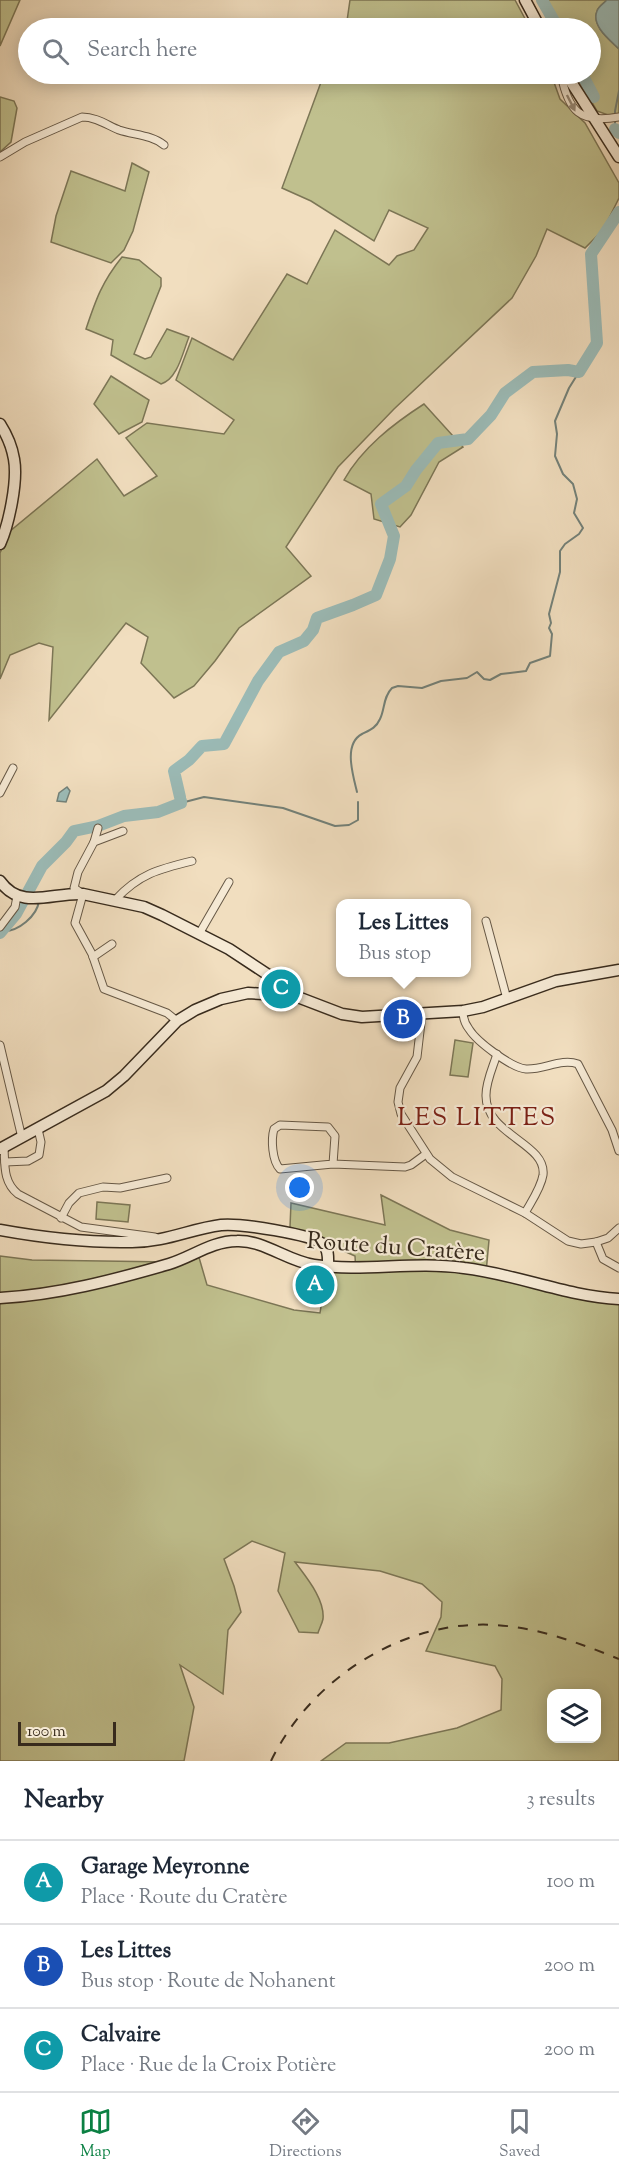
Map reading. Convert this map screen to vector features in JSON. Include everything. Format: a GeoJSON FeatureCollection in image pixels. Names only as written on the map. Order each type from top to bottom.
{"type":"FeatureCollection","features":[{"type":"Feature","properties":{"kind":"street"},"geometry":{"type":"LineString","coordinates":[[525,0],[535,18]]}},
{"type":"Feature","properties":{"kind":"street"},"geometry":{"type":"LineString","coordinates":[[564,84],[573,109],[577,113],[595,120],[618,117]]}},
{"type":"Feature","properties":{"kind":"street"},"geometry":{"type":"LineString","coordinates":[[572,84],[619,157]]}},
{"type":"Feature","properties":{"kind":"street"},"geometry":{"type":"LineString","coordinates":[[0,157],[25,142],[82,117],[93,118],[120,130],[158,140],[164,145]]}},
{"type":"Feature","properties":{"kind":"street"},"geometry":{"type":"LineString","coordinates":[[0,424],[10,443],[15,465],[6,528],[0,544]]}},
{"type":"Feature","properties":{"kind":"street"},"geometry":{"type":"LineString","coordinates":[[0,793],[13,768]]}},
{"type":"Feature","properties":{"kind":"street"},"geometry":{"type":"LineString","coordinates":[[98,828],[94,843],[78,872],[79,891],[75,923],[93,957],[104,989],[167,1013],[177,1021]]}},
{"type":"Feature","properties":{"kind":"street"},"geometry":{"type":"LineString","coordinates":[[94,843],[123,831]]}},
{"type":"Feature","properties":{"kind":"street"},"geometry":{"type":"LineString","coordinates":[[115,900],[135,881],[150,873],[192,861]]}},
{"type":"Feature","properties":{"kind":"street"},"geometry":{"type":"LineString","coordinates":[[0,881],[5,887],[22,897],[63,896],[79,891],[144,907],[199,934],[258,968],[288,988],[290,996]]}},
{"type":"Feature","properties":{"kind":"street"},"geometry":{"type":"LineString","coordinates":[[199,934],[229,882]]}},
{"type":"Feature","properties":{"kind":"street"},"geometry":{"type":"LineString","coordinates":[[0,927],[22,897]]}},
{"type":"Feature","properties":{"kind":"street"},"geometry":{"type":"LineString","coordinates":[[486,921],[507,999]]}},
{"type":"Feature","properties":{"kind":"street"},"geometry":{"type":"LineString","coordinates":[[93,957],[112,944]]}},
{"type":"Feature","properties":{"kind":"street"},"geometry":{"type":"LineString","coordinates":[[163,1240],[156,1237],[84,1228],[18,1194],[3,1182],[5,1162],[2,1148],[114,1085],[177,1021],[202,1006],[230,996],[248,993],[290,996],[352,1016],[422,1014],[478,1009],[556,981],[619,970]]}},
{"type":"Feature","properties":{"kind":"street"},"geometry":{"type":"LineString","coordinates":[[463,1011],[466,1024],[474,1036],[497,1054],[524,1069],[568,1062],[578,1064],[612,1130],[619,1150]]}},
{"type":"Feature","properties":{"kind":"street"},"geometry":{"type":"LineString","coordinates":[[422,1014],[417,1057],[400,1088],[398,1102],[401,1114],[426,1154],[452,1177],[525,1213],[568,1241],[581,1244],[596,1242],[608,1238],[619,1228]]}},
{"type":"Feature","properties":{"kind":"street"},"geometry":{"type":"LineString","coordinates":[[0,1045],[22,1138]]}},
{"type":"Feature","properties":{"kind":"street"},"geometry":{"type":"LineString","coordinates":[[497,1054],[487,1088],[486,1097],[490,1113],[498,1124],[538,1158],[543,1172],[525,1213]]}},
{"type":"Feature","properties":{"kind":"street"},"geometry":{"type":"LineString","coordinates":[[333,1164],[335,1136],[328,1127],[280,1125],[274,1129],[275,1164],[280,1169],[333,1164],[407,1167],[426,1154]]}},
{"type":"Feature","properties":{"kind":"street"},"geometry":{"type":"LineString","coordinates":[[5,1162],[28,1161],[39,1155],[41,1142],[38,1129]]}},
{"type":"Feature","properties":{"kind":"street"},"geometry":{"type":"LineString","coordinates":[[61,1218],[69,1203],[79,1192],[103,1187],[120,1188],[167,1178]]}},
{"type":"Feature","properties":{"kind":"street"},"geometry":{"type":"LineString","coordinates":[[0,1230],[75,1241],[143,1242],[163,1240],[219,1225],[244,1225],[318,1240],[328,1252],[328,1266]]}},
{"type":"Feature","properties":{"kind":"street","name":"Route du Cratère"},"geometry":{"type":"LineString","coordinates":[[0,1298],[46,1293],[146,1270],[178,1261],[210,1246],[229,1241],[250,1242],[292,1260],[328,1266],[427,1265],[463,1268],[496,1273],[594,1296],[619,1299]]}},
{"type":"Feature","properties":{"kind":"street"},"geometry":{"type":"LineString","coordinates":[[596,1242],[603,1259],[619,1268]]}},
{"type":"Feature","properties":{"kind":"green space"},"geometry":{"type":"Polygon","coordinates":[[[0,0],[20,0],[0,46],[0,0]]]}},
{"type":"Feature","properties":{"kind":"green space"},"geometry":{"type":"Polygon","coordinates":[[[350,0],[515,0],[525,18],[347,18],[350,0]]]}},
{"type":"Feature","properties":{"kind":"green space"},"geometry":{"type":"Polygon","coordinates":[[[537,0],[607,0],[597,11],[596,18],[548,18],[537,0]]]}},
{"type":"Feature","properties":{"kind":"green space"},"geometry":{"type":"Polygon","coordinates":[[[601,30],[619,49],[619,114],[608,115],[597,111],[581,84],[601,84],[601,30]]]}},
{"type":"Feature","properties":{"kind":"green space"},"geometry":{"type":"Polygon","coordinates":[[[320,84],[555,84],[560,99],[585,123],[619,183],[619,198],[603,230],[585,248],[547,229],[536,256],[512,298],[394,409],[338,467],[286,547],[311,576],[239,628],[194,686],[174,698],[141,663],[148,637],[126,623],[49,720],[53,647],[39,643],[10,655],[0,679],[0,553],[9,532],[97,459],[124,496],[157,476],[126,438],[147,423],[224,434],[234,420],[176,380],[192,338],[233,360],[287,274],[307,284],[335,230],[389,265],[397,256],[414,250],[428,228],[389,210],[374,241],[311,201],[282,188],[320,84]]]}},
{"type":"Feature","properties":{"kind":"green space"},"geometry":{"type":"Polygon","coordinates":[[[0,97],[14,101],[17,108],[11,142],[0,152],[0,97]]]}},
{"type":"Feature","properties":{"kind":"green space"},"geometry":{"type":"Polygon","coordinates":[[[132,163],[149,172],[133,231],[124,250],[111,263],[51,242],[56,216],[71,171],[125,191],[132,163]]]}},
{"type":"Feature","properties":{"kind":"green space"},"geometry":{"type":"Polygon","coordinates":[[[122,257],[139,260],[161,278],[161,286],[134,354],[145,359],[151,357],[167,329],[189,337],[176,371],[172,377],[161,384],[111,355],[113,340],[86,329],[100,291],[122,257]]]}},
{"type":"Feature","properties":{"kind":"green space"},"geometry":{"type":"Polygon","coordinates":[[[111,376],[149,400],[142,422],[119,434],[94,404],[111,376]]]}},
{"type":"Feature","properties":{"kind":"green space"},"geometry":{"type":"Polygon","coordinates":[[[424,404],[463,447],[439,462],[411,515],[400,527],[374,519],[371,494],[344,480],[369,447],[424,404]]]}},
{"type":"Feature","properties":{"kind":"green space"},"geometry":{"type":"Polygon","coordinates":[[[455,1040],[473,1043],[468,1077],[450,1075],[455,1040]]]}},
{"type":"Feature","properties":{"kind":"green space"},"geometry":{"type":"Polygon","coordinates":[[[381,1195],[450,1230],[489,1240],[486,1273],[619,1304],[619,1761],[321,1761],[346,1743],[389,1743],[457,1728],[501,1710],[502,1679],[495,1666],[426,1651],[441,1617],[442,1602],[422,1584],[380,1571],[295,1562],[318,1596],[323,1611],[318,1633],[299,1632],[278,1591],[285,1553],[252,1541],[224,1559],[241,1612],[228,1630],[223,1694],[180,1665],[194,1707],[184,1761],[0,1761],[0,1256],[32,1260],[172,1262],[198,1254],[207,1285],[294,1310],[320,1313],[327,1269],[356,1273],[355,1256],[290,1227],[291,1203],[385,1225],[381,1195]]]}},
{"type":"Feature","properties":{"kind":"green space"},"geometry":{"type":"Polygon","coordinates":[[[97,1202],[130,1205],[128,1222],[96,1219],[97,1202]]]}},
{"type":"Feature","properties":{"kind":"water"},"geometry":{"type":"Polygon","coordinates":[[[607,0],[619,0],[619,49],[601,30],[601,18],[596,17],[600,7],[607,0]]]}},
{"type":"Feature","properties":{"kind":"water"},"geometry":{"type":"Polygon","coordinates":[[[67,787],[70,791],[66,802],[57,801],[59,793],[67,787]]]}},
{"type":"Feature","properties":{"kind":"waterway"},"geometry":{"type":"LineString","coordinates":[[542,0],[552,18]]}},
{"type":"Feature","properties":{"kind":"waterway"},"geometry":{"type":"LineString","coordinates":[[587,84],[594,97]]}},
{"type":"Feature","properties":{"kind":"waterway"},"geometry":{"type":"LineString","coordinates":[[615,129],[615,111],[619,91]]}},
{"type":"Feature","properties":{"kind":"waterway"},"geometry":{"type":"LineString","coordinates":[[615,129],[619,133]]}},
{"type":"Feature","properties":{"kind":"waterway"},"geometry":{"type":"LineString","coordinates":[[180,797],[174,771],[202,746],[224,744],[258,681],[279,652],[304,641],[313,630],[317,618],[376,595],[390,559],[394,536],[381,504],[406,486],[438,443],[468,439],[491,415],[505,393],[533,372],[568,370],[579,372],[597,343],[591,254],[619,212]]}},
{"type":"Feature","properties":{"kind":"waterway"},"geometry":{"type":"LineString","coordinates":[[357,792],[351,760],[353,745],[356,739],[378,722],[387,695],[392,688],[398,686],[422,688],[441,681],[467,678],[477,672],[484,679],[490,680],[501,674],[526,671],[530,663],[550,656],[552,634],[549,628],[551,623],[549,614],[560,572],[560,551],[583,528],[574,513],[577,499],[573,484],[563,474],[555,456],[557,434],[555,421],[569,388],[579,372]]}},
{"type":"Feature","properties":{"kind":"waterway"},"geometry":{"type":"LineString","coordinates":[[181,803],[204,797],[283,808],[335,826],[349,825],[358,820],[358,802]]}},
{"type":"Feature","properties":{"kind":"waterway"},"geometry":{"type":"LineString","coordinates":[[0,933],[16,914],[42,866],[74,831],[98,826],[124,816],[158,812],[181,803],[181,801]]}},
{"type":"Feature","properties":{"kind":"waterway"},"geometry":{"type":"LineString","coordinates":[[3,931],[15,929],[26,922],[35,912],[39,901]]}},
{"type":"Feature","properties":{"kind":"railway"},"geometry":{"type":"LineString","coordinates":[[271,1761],[288,1731],[310,1704],[336,1680],[364,1660],[395,1644],[428,1632],[462,1626],[496,1625],[528,1629],[559,1637],[619,1659]]}},
{"type":"Feature","properties":{"kind":"place","name":"Calvaire"},"geometry":{"type":"Point","coordinates":[281,989]}},
{"type":"Feature","properties":{"kind":"place","name":"Les Littes"},"geometry":{"type":"Point","coordinates":[403,1019]}},
{"type":"Feature","properties":{"kind":"place","name":"Garage Meyronne"},"geometry":{"type":"Point","coordinates":[315,1285]}},
{"type":"Feature","properties":{"kind":"district","name":"LES LITTES"},"geometry":{"type":"Point","coordinates":[477,1116]}}]}
